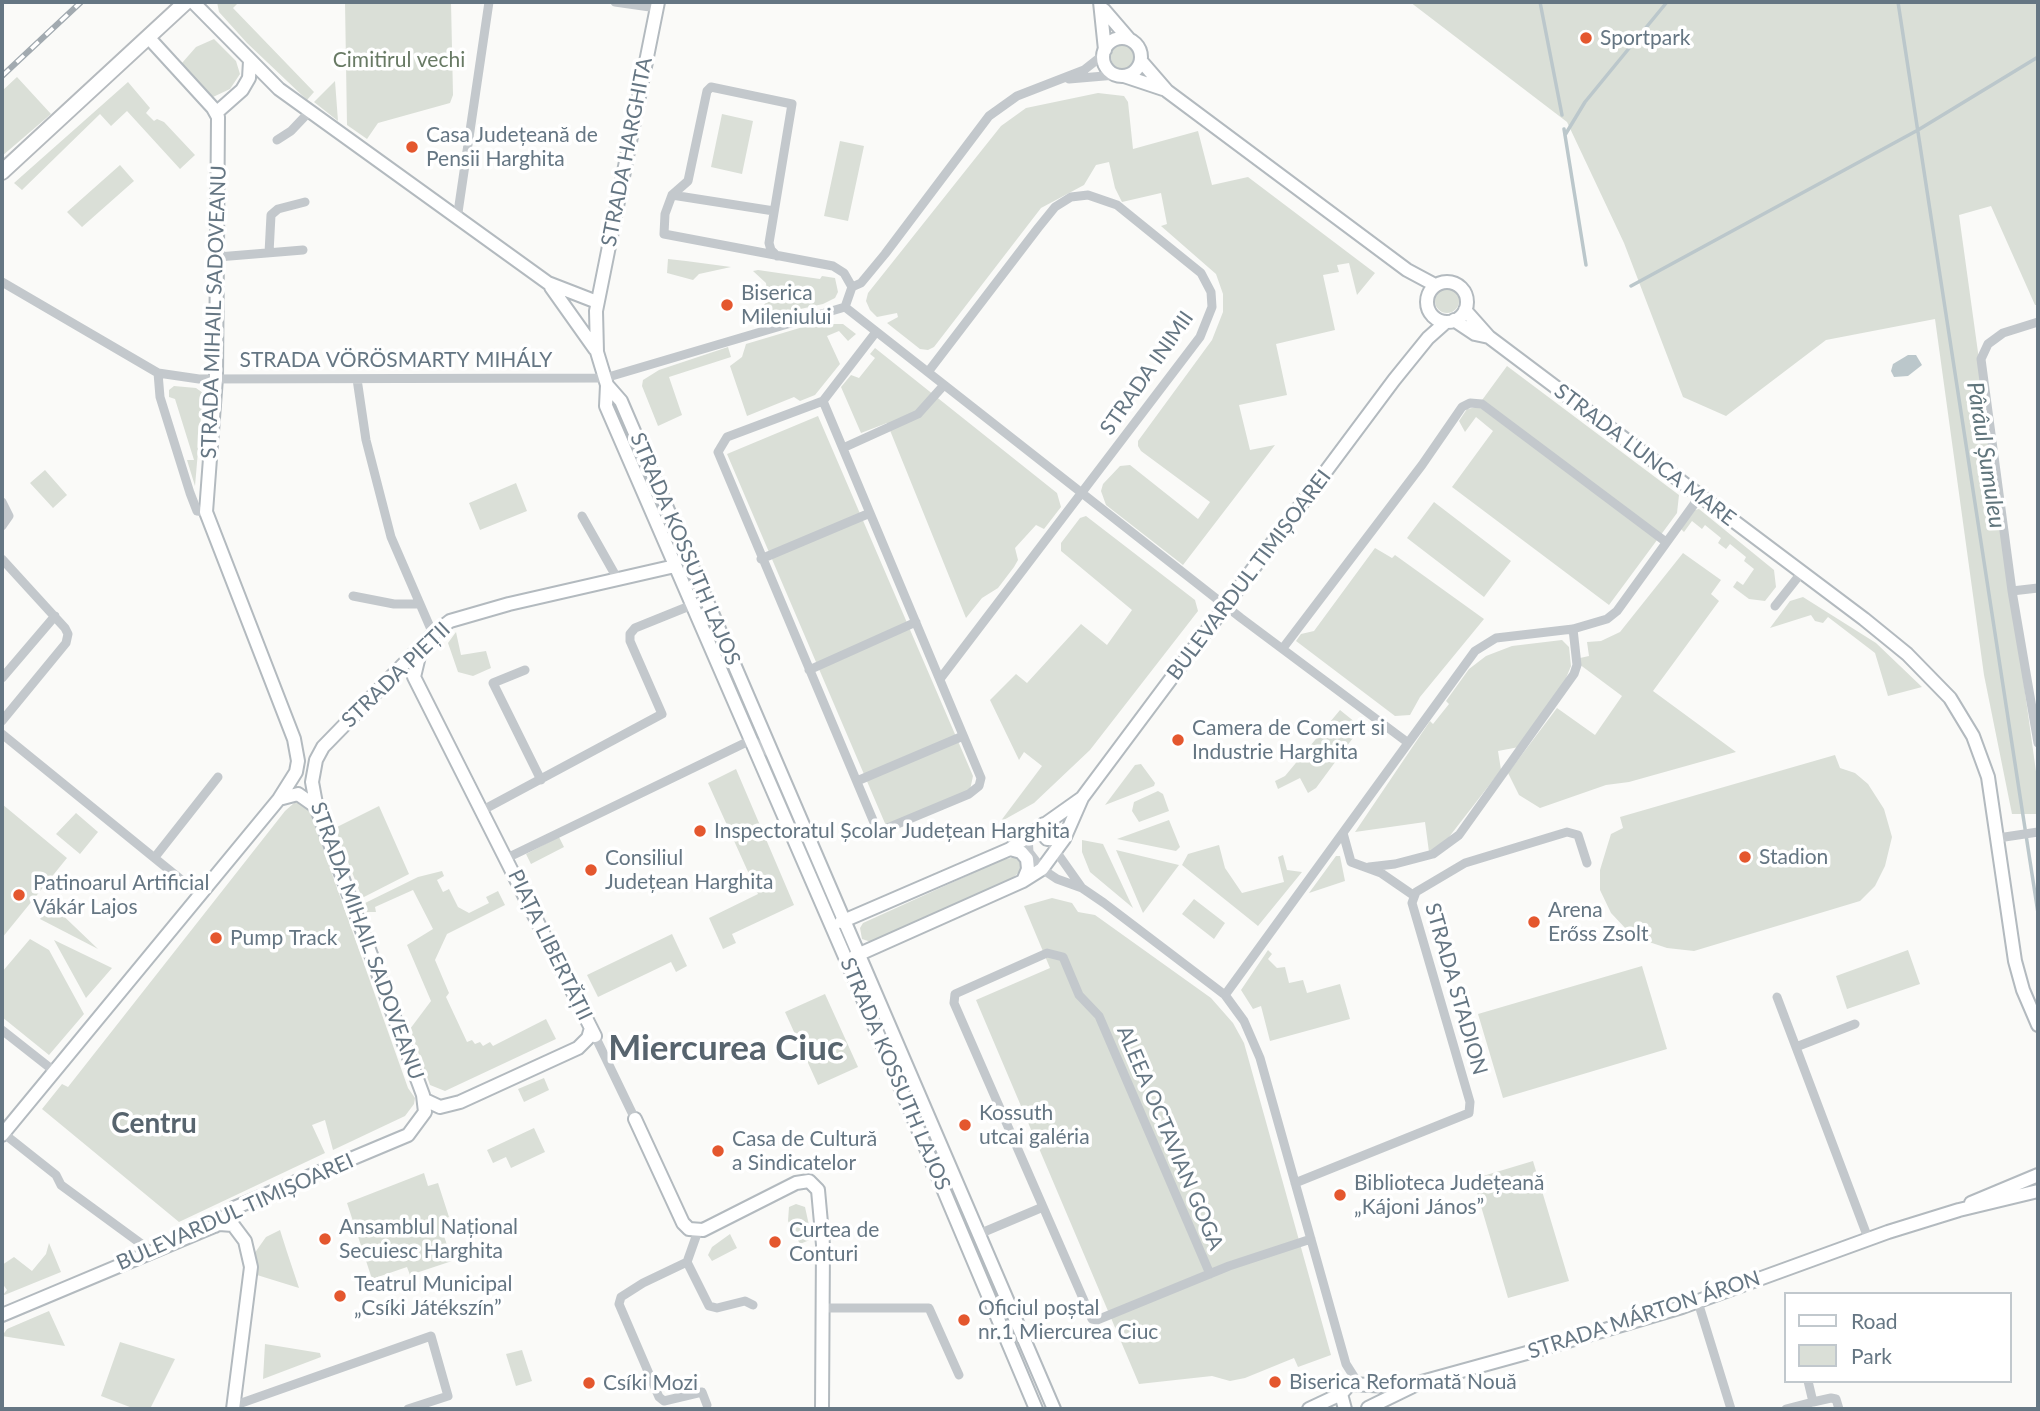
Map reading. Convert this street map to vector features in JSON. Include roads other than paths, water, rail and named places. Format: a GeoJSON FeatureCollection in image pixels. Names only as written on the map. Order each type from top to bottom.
{"type":"FeatureCollection","features":[{"type":"Feature","properties":{"kind":"main road"},"geometry":{"type":"LineString","coordinates":[[2,172],[186,2]]}},
{"type":"Feature","properties":{"kind":"street","name":"STRADA KOSSUTH LAJOS"},"geometry":{"type":"LineString","coordinates":[[193,2],[272,83],[548,283],[597,302],[597,352],[606,382],[606,406],[832,926],[1036,1409]]}},
{"type":"Feature","properties":{"kind":"street"},"geometry":{"type":"LineString","coordinates":[[457,219],[489,2]]}},
{"type":"Feature","properties":{"kind":"street"},"geometry":{"type":"LineString","coordinates":[[615,2],[657,5]]}},
{"type":"Feature","properties":{"kind":"street"},"geometry":{"type":"LineString","coordinates":[[1100,3],[1112,23],[1139,47],[1141,61],[1167,91],[1432,290]]}},
{"type":"Feature","properties":{"kind":"street"},"geometry":{"type":"LineString","coordinates":[[1100,3],[1106,67],[1120,76],[1167,91]]}},
{"type":"Feature","properties":{"kind":"street","name":"STRADA HARGHITA"},"geometry":{"type":"LineString","coordinates":[[597,302],[657,5]]}},
{"type":"Feature","properties":{"kind":"street"},"geometry":{"type":"LineString","coordinates":[[148,37],[216,113],[242,90],[249,78],[250,61]]}},
{"type":"Feature","properties":{"kind":"street"},"geometry":{"type":"LineString","coordinates":[[1067,79],[1104,52],[1114,40],[1129,39]]}},
{"type":"Feature","properties":{"kind":"street"},"geometry":{"type":"LineString","coordinates":[[845,307],[852,287],[865,279],[950,164],[995,110],[1017,96],[1067,79],[1120,76],[1136,71],[1141,61]]}},
{"type":"Feature","properties":{"kind":"street"},"geometry":{"type":"LineString","coordinates":[[242,90],[272,83]]}},
{"type":"Feature","properties":{"kind":"street"},"geometry":{"type":"LineString","coordinates":[[777,256],[769,246],[792,104],[715,87],[707,91],[688,181],[672,195],[663,228],[665,235],[777,256],[833,266],[844,273],[852,287]]}},
{"type":"Feature","properties":{"kind":"street"},"geometry":{"type":"LineString","coordinates":[[277,139],[292,131],[310,111]]}},
{"type":"Feature","properties":{"kind":"street","name":"STRADA MIHAIL SADOVEANU"},"geometry":{"type":"LineString","coordinates":[[3,1134],[279,799],[298,766],[294,739],[206,512],[216,378],[219,145],[216,113]]}},
{"type":"Feature","properties":{"kind":"street"},"geometry":{"type":"LineString","coordinates":[[672,195],[774,211]]}},
{"type":"Feature","properties":{"kind":"street","name":"STRADA INIMII"},"geometry":{"type":"LineString","coordinates":[[928,372],[1059,203],[1071,197],[1087,195],[1117,205],[1201,273],[1211,292],[1212,307],[1200,337],[940,680]]}},
{"type":"Feature","properties":{"kind":"street"},"geometry":{"type":"LineString","coordinates":[[269,253],[271,215],[278,209],[305,202]]}},
{"type":"Feature","properties":{"kind":"street"},"geometry":{"type":"LineString","coordinates":[[218,257],[303,250]]}},
{"type":"Feature","properties":{"kind":"street"},"geometry":{"type":"LineString","coordinates":[[1449,281],[1459,285],[1466,297],[1465,310],[1450,321],[1436,318],[1428,309],[1432,290],[1449,281]]}},
{"type":"Feature","properties":{"kind":"street","name":"STRADA VÖRÖSMARTY MIHÁLY"},"geometry":{"type":"LineString","coordinates":[[2,282],[158,373],[216,378],[606,382]]}},
{"type":"Feature","properties":{"kind":"street","name":"STRADA KOSSUTH LAJOS"},"geometry":{"type":"LineString","coordinates":[[548,283],[597,352]]}},
{"type":"Feature","properties":{"kind":"street"},"geometry":{"type":"LineString","coordinates":[[845,307],[1226,606],[1407,742]]}},
{"type":"Feature","properties":{"kind":"street"},"geometry":{"type":"LineString","coordinates":[[606,382],[845,307]]}},
{"type":"Feature","properties":{"kind":"street","name":"BULEVARDUL TIMIȘOAREI"},"geometry":{"type":"LineString","coordinates":[[1416,351],[1428,309]]}},
{"type":"Feature","properties":{"kind":"street","name":"STRADA LUNCA MARE"},"geometry":{"type":"LineString","coordinates":[[1465,310],[1489,337],[1907,654],[1950,698],[1964,717],[1983,759],[1998,838],[2018,975],[2038,1025]]}},
{"type":"Feature","properties":{"kind":"street","name":"BULEVARDUL TIMIȘOAREI"},"geometry":{"type":"LineString","coordinates":[[846,960],[1023,881],[1042,869],[1061,844],[1082,798],[1416,351],[1450,321]]}},
{"type":"Feature","properties":{"kind":"street","name":"STRADA LUNCA MARE"},"geometry":{"type":"LineString","coordinates":[[1450,321],[1475,334],[1489,337]]}},
{"type":"Feature","properties":{"kind":"street"},"geometry":{"type":"LineString","coordinates":[[2038,322],[2003,333],[1988,344],[1981,359],[2011,591],[2038,743]]}},
{"type":"Feature","properties":{"kind":"street"},"geometry":{"type":"LineString","coordinates":[[823,401],[981,778],[979,786],[969,794],[878,832],[719,460],[721,444],[727,438],[823,401],[876,332]]}},
{"type":"Feature","properties":{"kind":"street","name":"STRADA MIHAIL SADOVEANU"},"geometry":{"type":"LineString","coordinates":[[158,373],[160,397],[190,493],[197,511],[206,512]]}},
{"type":"Feature","properties":{"kind":"street"},"geometry":{"type":"LineString","coordinates":[[357,379],[377,488],[391,537],[433,634]]}},
{"type":"Feature","properties":{"kind":"street","name":"STRADA KOSSUTH LAJOS"},"geometry":{"type":"LineString","coordinates":[[606,382],[621,401],[1054,1409]]}},
{"type":"Feature","properties":{"kind":"street"},"geometry":{"type":"LineString","coordinates":[[843,448],[918,414],[944,385]]}},
{"type":"Feature","properties":{"kind":"street"},"geometry":{"type":"LineString","coordinates":[[1283,648],[1422,465],[1462,407],[1473,402],[1482,404],[1666,542]]}},
{"type":"Feature","properties":{"kind":"street"},"geometry":{"type":"LineString","coordinates":[[1225,995],[1314,876],[1407,742],[1481,645],[1496,638],[1573,629],[1602,622],[1617,611],[1700,496]]}},
{"type":"Feature","properties":{"kind":"street"},"geometry":{"type":"LineString","coordinates":[[2,502],[9,516],[2,526]]}},
{"type":"Feature","properties":{"kind":"street"},"geometry":{"type":"LineString","coordinates":[[761,559],[870,513]]}},
{"type":"Feature","properties":{"kind":"street"},"geometry":{"type":"LineString","coordinates":[[582,516],[617,578]]}},
{"type":"Feature","properties":{"kind":"street"},"geometry":{"type":"LineString","coordinates":[[2,559],[67,632],[66,643],[2,722]]}},
{"type":"Feature","properties":{"kind":"street","name":"STRADA PIEȚII"},"geometry":{"type":"LineString","coordinates":[[312,782],[316,760],[323,747],[433,634],[450,621],[467,614],[675,566]]}},
{"type":"Feature","properties":{"kind":"street"},"geometry":{"type":"LineString","coordinates":[[1775,606],[1802,572]]}},
{"type":"Feature","properties":{"kind":"street"},"geometry":{"type":"LineString","coordinates":[[2011,591],[2038,588]]}},
{"type":"Feature","properties":{"kind":"street"},"geometry":{"type":"LineString","coordinates":[[353,596],[394,604],[418,604]]}},
{"type":"Feature","properties":{"kind":"street"},"geometry":{"type":"LineString","coordinates":[[483,810],[662,714],[630,641],[630,634],[635,628],[692,605]]}},
{"type":"Feature","properties":{"kind":"street"},"geometry":{"type":"LineString","coordinates":[[2,678],[55,616]]}},
{"type":"Feature","properties":{"kind":"street"},"geometry":{"type":"LineString","coordinates":[[809,670],[916,622]]}},
{"type":"Feature","properties":{"kind":"street"},"geometry":{"type":"LineString","coordinates":[[1369,867],[1395,864],[1433,854],[1460,835],[1576,670],[1573,629]]}},
{"type":"Feature","properties":{"kind":"street"},"geometry":{"type":"LineString","coordinates":[[423,646],[415,665],[414,677],[507,858]]}},
{"type":"Feature","properties":{"kind":"street"},"geometry":{"type":"LineString","coordinates":[[525,670],[492,683],[541,780]]}},
{"type":"Feature","properties":{"kind":"street"},"geometry":{"type":"LineString","coordinates":[[389,681],[400,677],[414,677]]}},
{"type":"Feature","properties":{"kind":"street"},"geometry":{"type":"LineString","coordinates":[[2,734],[200,895]]}},
{"type":"Feature","properties":{"kind":"street"},"geometry":{"type":"LineString","coordinates":[[857,781],[964,736]]}},
{"type":"Feature","properties":{"kind":"street"},"geometry":{"type":"LineString","coordinates":[[294,739],[309,749],[323,747]]}},
{"type":"Feature","properties":{"kind":"street"},"geometry":{"type":"LineString","coordinates":[[751,740],[774,755]]}},
{"type":"Feature","properties":{"kind":"street","name":"PIAȚA LIBERTĂȚII"},"geometry":{"type":"LineString","coordinates":[[698,1231],[683,1223],[507,858],[751,740]]}},
{"type":"Feature","properties":{"kind":"street"},"geometry":{"type":"LineString","coordinates":[[155,857],[218,777]]}},
{"type":"Feature","properties":{"kind":"street","name":"STRADA MIHAIL SADOVEANU"},"geometry":{"type":"LineString","coordinates":[[312,782],[317,809],[425,1100]]}},
{"type":"Feature","properties":{"kind":"street"},"geometry":{"type":"LineString","coordinates":[[279,799],[299,794],[317,809]]}},
{"type":"Feature","properties":{"kind":"street","name":"BULEVARDUL TIMIȘOAREI"},"geometry":{"type":"LineString","coordinates":[[832,926],[1010,849],[1082,798]]}},
{"type":"Feature","properties":{"kind":"street"},"geometry":{"type":"LineString","coordinates":[[1044,824],[1043,834],[1047,839],[1061,844],[1082,888]]}},
{"type":"Feature","properties":{"kind":"street","name":"STRADA STADION"},"geometry":{"type":"LineString","coordinates":[[1295,1183],[1469,1113],[1470,1102],[1412,903],[1413,895],[1441,875],[1465,863],[1567,831],[1578,835],[1587,863]]}},
{"type":"Feature","properties":{"kind":"street"},"geometry":{"type":"LineString","coordinates":[[1343,833],[1351,862],[1369,867],[1413,895]]}},
{"type":"Feature","properties":{"kind":"street"},"geometry":{"type":"LineString","coordinates":[[1998,838],[2031,833]]}},
{"type":"Feature","properties":{"kind":"street"},"geometry":{"type":"LineString","coordinates":[[1061,844],[1027,837],[1029,852],[1042,869],[1057,879],[1082,888],[1225,995],[1255,1042],[1346,1364],[1349,1394]]}},
{"type":"Feature","properties":{"kind":"street"},"geometry":{"type":"LineString","coordinates":[[1010,849],[1021,852],[1027,859],[1028,869],[1023,881],[1057,879]]}},
{"type":"Feature","properties":{"kind":"street","name":"ALEEA OCTAVIAN GOGA"},"geometry":{"type":"LineString","coordinates":[[1210,1274],[1099,1016],[1079,995],[1065,960],[1051,952],[959,991],[953,997],[1089,1316],[1094,1320],[1210,1274],[1311,1239]]}},
{"type":"Feature","properties":{"kind":"street"},"geometry":{"type":"LineString","coordinates":[[1777,997],[1868,1238]]}},
{"type":"Feature","properties":{"kind":"street"},"geometry":{"type":"LineString","coordinates":[[1796,1047],[1855,1024]]}},
{"type":"Feature","properties":{"kind":"street"},"geometry":{"type":"LineString","coordinates":[[2,1030],[54,1071]]}},
{"type":"Feature","properties":{"kind":"street"},"geometry":{"type":"LineString","coordinates":[[425,1100],[440,1107],[460,1102],[578,1048],[593,1032]]}},
{"type":"Feature","properties":{"kind":"street","name":"BULEVARDUL TIMIȘOAREI"},"geometry":{"type":"LineString","coordinates":[[2,1315],[215,1226],[234,1208],[408,1135],[423,1117],[425,1100]]}},
{"type":"Feature","properties":{"kind":"street"},"geometry":{"type":"LineString","coordinates":[[916,1123],[925,1109]]}},
{"type":"Feature","properties":{"kind":"street"},"geometry":{"type":"LineString","coordinates":[[3,1134],[56,1175],[61,1185],[151,1251]]}},
{"type":"Feature","properties":{"kind":"street","name":"STRADA MÁRTON ÁRON"},"geometry":{"type":"LineString","coordinates":[[1959,1210],[1988,1194],[2038,1175]]}},
{"type":"Feature","properties":{"kind":"street"},"geometry":{"type":"LineString","coordinates":[[707,1405],[702,1392],[664,1401],[656,1391],[620,1309],[621,1297],[687,1262],[698,1231],[796,1183],[806,1181],[814,1185],[821,1199],[824,1308],[822,1409]]}},
{"type":"Feature","properties":{"kind":"street","name":"STRADA MÁRTON ÁRON"},"geometry":{"type":"LineString","coordinates":[[1349,1394],[1418,1383],[1698,1302],[1868,1238],[1959,1210],[2038,1191]]}},
{"type":"Feature","properties":{"kind":"street"},"geometry":{"type":"LineString","coordinates":[[979,1234],[1043,1207]]}},
{"type":"Feature","properties":{"kind":"street"},"geometry":{"type":"LineString","coordinates":[[215,1226],[228,1224],[237,1228],[245,1241],[251,1260],[233,1408],[431,1336],[448,1396],[408,1409]]}},
{"type":"Feature","properties":{"kind":"street"},"geometry":{"type":"LineString","coordinates":[[687,1262],[709,1306],[717,1308],[745,1301],[753,1305]]}},
{"type":"Feature","properties":{"kind":"street"},"geometry":{"type":"LineString","coordinates":[[1698,1302],[1731,1409]]}},
{"type":"Feature","properties":{"kind":"street"},"geometry":{"type":"LineString","coordinates":[[824,1308],[929,1308],[959,1375]]}},
{"type":"Feature","properties":{"kind":"street","name":"STRADA MÁRTON ÁRON"},"geometry":{"type":"LineString","coordinates":[[1368,1409],[1418,1383]]}},
{"type":"Feature","properties":{"kind":"street"},"geometry":{"type":"LineString","coordinates":[[1808,1383],[1813,1402]]}},
{"type":"Feature","properties":{"kind":"street"},"geometry":{"type":"LineString","coordinates":[[1309,1409],[1349,1394],[1370,1392],[1368,1409]]}},
{"type":"Feature","properties":{"kind":"street"},"geometry":{"type":"LineString","coordinates":[[1328,1409],[1349,1394]]}},
{"type":"Feature","properties":{"kind":"street"},"geometry":{"type":"LineString","coordinates":[[1786,1409],[1831,1398],[1836,1399],[1839,1409]]}},
{"type":"Feature","properties":{"kind":"waterway"},"geometry":{"type":"LineString","coordinates":[[1540,2],[1562,115]]}},
{"type":"Feature","properties":{"kind":"waterway"},"geometry":{"type":"LineString","coordinates":[[1565,135],[1585,102],[1667,2]]}},
{"type":"Feature","properties":{"kind":"waterway","name":"Pârâul Șumuleu"},"geometry":{"type":"LineString","coordinates":[[1898,2],[2038,913]]}},
{"type":"Feature","properties":{"kind":"waterway"},"geometry":{"type":"LineString","coordinates":[[1631,286],[1918,130],[2038,57]]}},
{"type":"Feature","properties":{"kind":"waterway"},"geometry":{"type":"LineString","coordinates":[[1564,129],[1586,265]]}},
{"type":"Feature","properties":{"kind":"railway"},"geometry":{"type":"LineString","coordinates":[[2,76],[81,2]]}},
{"type":"Feature","properties":{"kind":"place","name":"Sportpark"},"geometry":{"type":"Point","coordinates":[1586,38]}},
{"type":"Feature","properties":{"kind":"place","name":"Casa Județeană de Pensii Harghita"},"geometry":{"type":"Point","coordinates":[412,147]}},
{"type":"Feature","properties":{"kind":"place","name":"Biserica Mileniului"},"geometry":{"type":"Point","coordinates":[727,305]}},
{"type":"Feature","properties":{"kind":"place","name":"Camera de Comert si Industrie Harghita"},"geometry":{"type":"Point","coordinates":[1178,740]}},
{"type":"Feature","properties":{"kind":"place","name":"Inspectoratul Școlar Județean Harghita"},"geometry":{"type":"Point","coordinates":[700,831]}},
{"type":"Feature","properties":{"kind":"place","name":"Stadion"},"geometry":{"type":"Point","coordinates":[1745,857]}},
{"type":"Feature","properties":{"kind":"place","name":"Consiliul Județean Harghita"},"geometry":{"type":"Point","coordinates":[591,870]}},
{"type":"Feature","properties":{"kind":"place","name":"Patinoarul Artificial Vákár Lajos"},"geometry":{"type":"Point","coordinates":[19,895]}},
{"type":"Feature","properties":{"kind":"place","name":"Arena Erőss Zsolt"},"geometry":{"type":"Point","coordinates":[1534,922]}},
{"type":"Feature","properties":{"kind":"place","name":"Pump Track"},"geometry":{"type":"Point","coordinates":[216,938]}},
{"type":"Feature","properties":{"kind":"place","name":"Kossuth utcai galéria"},"geometry":{"type":"Point","coordinates":[965,1125]}},
{"type":"Feature","properties":{"kind":"place","name":"Casa de Cultură a Sindicatelor"},"geometry":{"type":"Point","coordinates":[718,1151]}},
{"type":"Feature","properties":{"kind":"place","name":"Biblioteca Județeană „Kájoni János”"},"geometry":{"type":"Point","coordinates":[1340,1195]}},
{"type":"Feature","properties":{"kind":"place","name":"Ansamblul Național Secuiesc Harghita"},"geometry":{"type":"Point","coordinates":[325,1239]}},
{"type":"Feature","properties":{"kind":"place","name":"Curtea de Conturi"},"geometry":{"type":"Point","coordinates":[775,1242]}},
{"type":"Feature","properties":{"kind":"place","name":"Teatrul Municipal „Csíki Játékszín”"},"geometry":{"type":"Point","coordinates":[340,1296]}},
{"type":"Feature","properties":{"kind":"place","name":"Oficiul poștal nr.1 Miercurea Ciuc"},"geometry":{"type":"Point","coordinates":[964,1320]}},
{"type":"Feature","properties":{"kind":"place","name":"Biserica Reformată Nouă"},"geometry":{"type":"Point","coordinates":[1275,1382]}},
{"type":"Feature","properties":{"kind":"place","name":"Csíki Mozi"},"geometry":{"type":"Point","coordinates":[589,1383]}},
{"type":"Feature","properties":{"kind":"district","name":"Miercurea Ciuc"},"geometry":{"type":"Point","coordinates":[726,1049]}},
{"type":"Feature","properties":{"kind":"district","name":"Centru"},"geometry":{"type":"Point","coordinates":[154,1124]}},
{"type":"Feature","properties":{"kind":"park label","name":"Cimitirul vechi"},"geometry":{"type":"Point","coordinates":[399,60]}}]}
